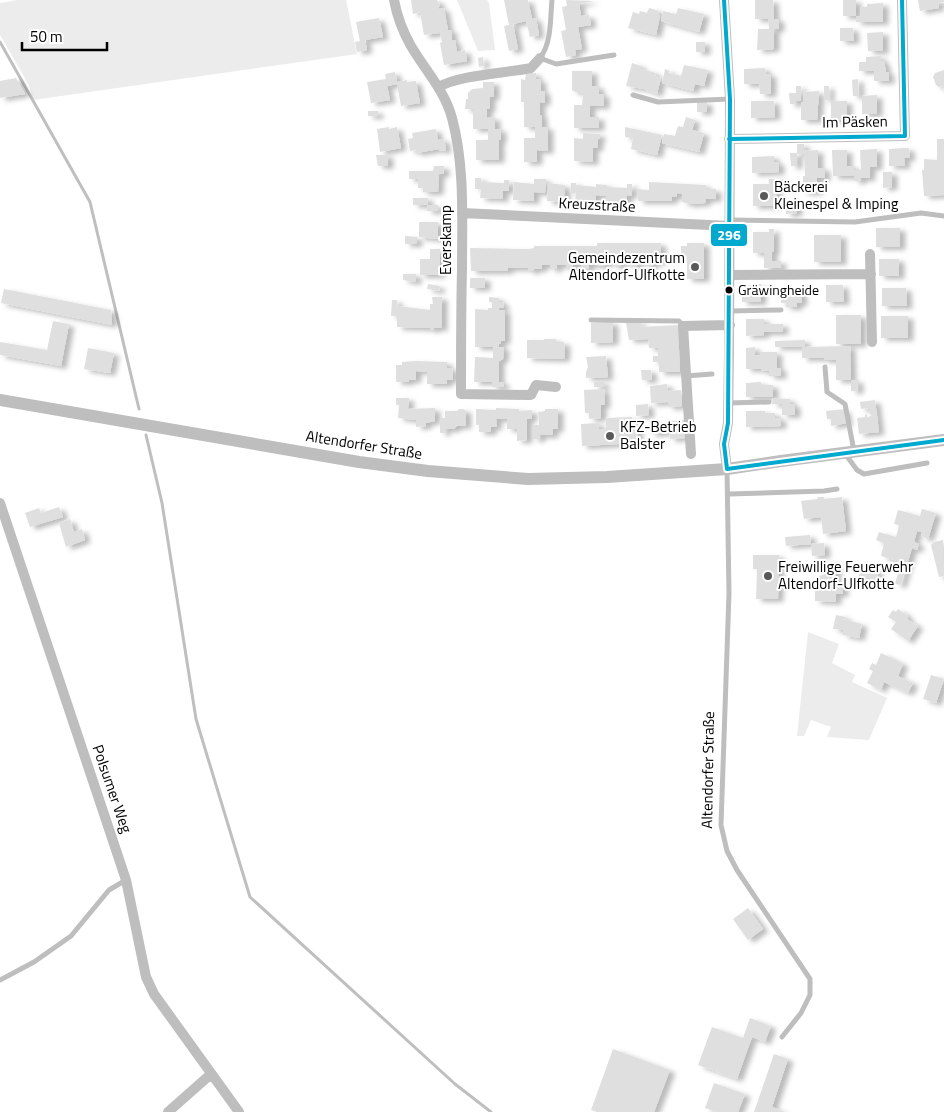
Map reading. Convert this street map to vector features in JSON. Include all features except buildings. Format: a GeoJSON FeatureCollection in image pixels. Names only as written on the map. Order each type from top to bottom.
{"type":"FeatureCollection","features":[{"type":"Feature","properties":{"kind":"street","name":"Everskamp"},"geometry":{"type":"LineString","coordinates":[[394,0],[397,16],[411,44],[439,88],[452,118],[459,158],[462,213],[461,394],[531,395],[536,385],[556,387]]}},
{"type":"Feature","properties":{"kind":"street"},"geometry":{"type":"LineString","coordinates":[[724,0],[730,99],[730,324],[728,403],[724,444],[727,469]]}},
{"type":"Feature","properties":{"kind":"street","name":"Im Päsken"},"geometry":{"type":"LineString","coordinates":[[729,139],[905,136],[902,0]]}},
{"type":"Feature","properties":{"kind":"street"},"geometry":{"type":"LineString","coordinates":[[439,88],[445,83],[458,79],[531,68],[540,58]]}},
{"type":"Feature","properties":{"kind":"street","name":"Kreuzstraße"},"geometry":{"type":"LineString","coordinates":[[462,213],[730,223]]}},
{"type":"Feature","properties":{"kind":"street"},"geometry":{"type":"LineString","coordinates":[[870,254],[872,342]]}},
{"type":"Feature","properties":{"kind":"street"},"geometry":{"type":"LineString","coordinates":[[730,275],[871,274]]}},
{"type":"Feature","properties":{"kind":"street"},"geometry":{"type":"LineString","coordinates":[[691,454],[683,326],[730,324]]}},
{"type":"Feature","properties":{"kind":"street","name":"Altendorfer Straße"},"geometry":{"type":"LineString","coordinates":[[0,400],[358,462],[464,475],[528,479],[607,477],[727,469],[944,440]]}},
{"type":"Feature","properties":{"kind":"street","name":"Polsumer Weg"},"geometry":{"type":"LineString","coordinates":[[0,503],[126,880],[146,977],[154,994],[239,1112]]}},
{"type":"Feature","properties":{"kind":"street"},"geometry":{"type":"LineString","coordinates":[[168,1112],[211,1074]]}},
{"type":"Feature","properties":{"kind":"lane"},"geometry":{"type":"LineString","coordinates":[[552,0],[548,42],[540,58],[556,64],[614,55]]}},
{"type":"Feature","properties":{"kind":"lane"},"geometry":{"type":"LineString","coordinates":[[633,95],[658,102],[730,99]]}},
{"type":"Feature","properties":{"kind":"lane"},"geometry":{"type":"LineString","coordinates":[[730,223],[855,222],[921,213],[944,216]]}},
{"type":"Feature","properties":{"kind":"lane"},"geometry":{"type":"LineString","coordinates":[[730,311],[781,310]]}},
{"type":"Feature","properties":{"kind":"lane"},"geometry":{"type":"LineString","coordinates":[[591,320],[679,321],[683,326]]}},
{"type":"Feature","properties":{"kind":"lane"},"geometry":{"type":"LineString","coordinates":[[825,366],[827,392],[845,404],[849,452],[857,470],[864,474],[927,463]]}},
{"type":"Feature","properties":{"kind":"lane"},"geometry":{"type":"LineString","coordinates":[[686,376],[712,374]]}},
{"type":"Feature","properties":{"kind":"lane"},"geometry":{"type":"LineString","coordinates":[[728,403],[769,402]]}},
{"type":"Feature","properties":{"kind":"lane","name":"Altendorfer Straße"},"geometry":{"type":"LineString","coordinates":[[727,469],[729,494],[729,593],[721,825],[727,850],[737,870],[810,979],[810,995],[801,1013],[782,1038]]}},
{"type":"Feature","properties":{"kind":"lane"},"geometry":{"type":"LineString","coordinates":[[729,494],[836,489]]}},
{"type":"Feature","properties":{"kind":"lane"},"geometry":{"type":"LineString","coordinates":[[0,980],[34,962],[71,936],[109,890],[126,880]]}},
{"type":"Feature","properties":{"kind":"shaded area"},"geometry":{"type":"Polygon","coordinates":[[[17,0],[346,0],[357,54],[33,100],[29,85],[0,35],[0,3],[17,0]]]}},
{"type":"Feature","properties":{"kind":"shaded area"},"geometry":{"type":"Polygon","coordinates":[[[457,0],[487,0],[489,3],[495,50],[478,51],[457,0]]]}},
{"type":"Feature","properties":{"kind":"shaded area"},"geometry":{"type":"Polygon","coordinates":[[[808,632],[839,644],[832,663],[855,675],[852,682],[887,698],[869,740],[827,737],[831,727],[811,720],[804,736],[797,736],[808,632]]]}},
{"type":"Feature","properties":{"kind":"waterway"},"geometry":{"type":"LineString","coordinates":[[0,42],[90,202],[139,409]]}},
{"type":"Feature","properties":{"kind":"waterway"},"geometry":{"type":"LineString","coordinates":[[146,435],[162,503],[196,719],[250,897],[455,1084],[491,1112]]}},
{"type":"Feature","properties":{"kind":"transit line","name":"296"},"geometry":{"type":"LineString","coordinates":[[724,0],[730,99],[728,423],[724,444],[727,469]]}},
{"type":"Feature","properties":{"kind":"transit line","name":"296"},"geometry":{"type":"LineString","coordinates":[[729,139],[905,136],[902,0]]}},
{"type":"Feature","properties":{"kind":"transit line","name":"296"},"geometry":{"type":"LineString","coordinates":[[727,469],[944,440]]}},
{"type":"Feature","properties":{"kind":"place","name":"Bäckerei Kleinespel & Imping"},"geometry":{"type":"Point","coordinates":[764,196]}},
{"type":"Feature","properties":{"kind":"place","name":"Gemeindezentrum Altendorf-Ulfkotte"},"geometry":{"type":"Point","coordinates":[695,267]}},
{"type":"Feature","properties":{"kind":"place","name":"Gräwingheide"},"geometry":{"type":"Point","coordinates":[729,290]}},
{"type":"Feature","properties":{"kind":"place","name":"KFZ-Betrieb Balster"},"geometry":{"type":"Point","coordinates":[610,436]}},
{"type":"Feature","properties":{"kind":"place","name":"Freiwillige Feuerwehr Altendorf-Ulfkotte"},"geometry":{"type":"Point","coordinates":[768,576]}}]}
